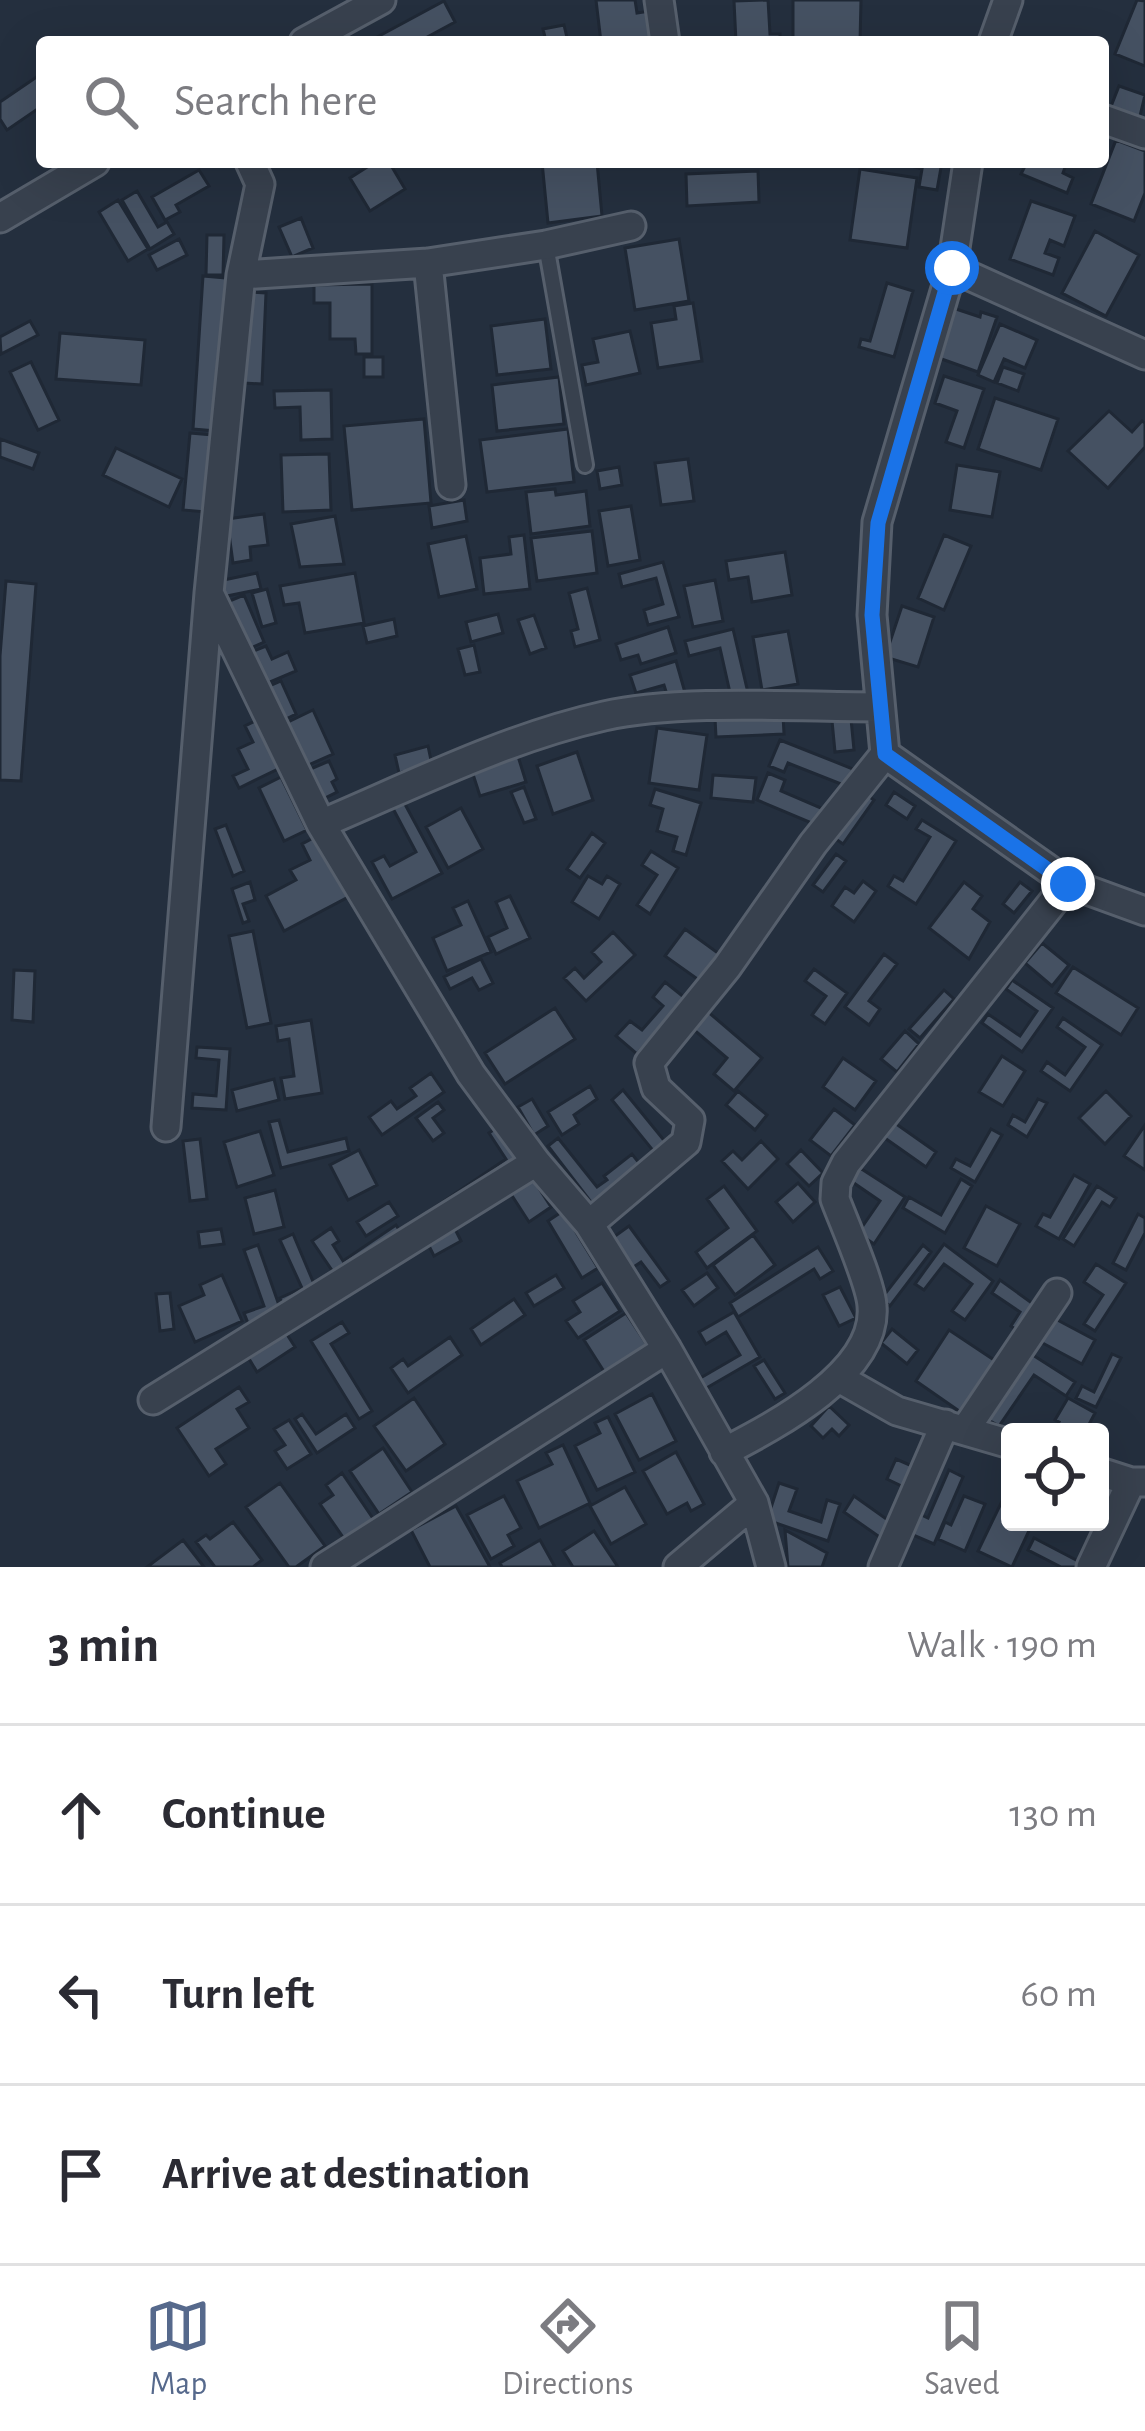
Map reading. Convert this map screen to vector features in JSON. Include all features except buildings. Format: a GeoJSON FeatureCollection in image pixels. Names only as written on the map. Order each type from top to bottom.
{"type":"FeatureCollection","features":[{"type":"Feature","properties":{"kind":"street"},"geometry":{"type":"LineString","coordinates":[[315,36],[381,0]]}},
{"type":"Feature","properties":{"kind":"street"},"geometry":{"type":"LineString","coordinates":[[659,0],[664,36]]}},
{"type":"Feature","properties":{"kind":"street"},"geometry":{"type":"LineString","coordinates":[[995,36],[1008,0]]}},
{"type":"Feature","properties":{"kind":"street"},"geometry":{"type":"LineString","coordinates":[[1109,121],[1145,134]]}},
{"type":"Feature","properties":{"kind":"street"},"geometry":{"type":"LineString","coordinates":[[0,218],[85,168]]}},
{"type":"Feature","properties":{"kind":"street"},"geometry":{"type":"LineString","coordinates":[[166,1127],[209,592],[241,275],[260,184],[253,168]]}},
{"type":"Feature","properties":{"kind":"street"},"geometry":{"type":"LineString","coordinates":[[589,1224],[686,1142],[690,1120],[656,1088],[649,1064],[885,754],[872,615],[878,523],[952,268],[967,168]]}},
{"type":"Feature","properties":{"kind":"street"},"geometry":{"type":"LineString","coordinates":[[241,275],[428,263],[631,226]]}},
{"type":"Feature","properties":{"kind":"street"},"geometry":{"type":"LineString","coordinates":[[428,263],[452,485]]}},
{"type":"Feature","properties":{"kind":"street"},"geometry":{"type":"LineString","coordinates":[[952,268],[1145,355]]}},
{"type":"Feature","properties":{"kind":"street"},"geometry":{"type":"LineString","coordinates":[[209,592],[321,824],[471,1073],[589,1224],[667,1349],[754,1503],[771,1567]]}},
{"type":"Feature","properties":{"kind":"street"},"geometry":{"type":"LineString","coordinates":[[321,824],[498,749],[606,716],[685,708],[879,706]]}},
{"type":"Feature","properties":{"kind":"street"},"geometry":{"type":"LineString","coordinates":[[885,754],[1068,884],[1145,911]]}},
{"type":"Feature","properties":{"kind":"street"},"geometry":{"type":"LineString","coordinates":[[724,1452],[786,1420],[839,1378],[863,1342],[873,1308],[835,1198],[836,1183],[846,1163],[1068,884]]}},
{"type":"Feature","properties":{"kind":"street"},"geometry":{"type":"LineString","coordinates":[[153,1400],[536,1162]]}},
{"type":"Feature","properties":{"kind":"street"},"geometry":{"type":"LineString","coordinates":[[883,1567],[955,1427],[1057,1293]]}},
{"type":"Feature","properties":{"kind":"street"},"geometry":{"type":"LineString","coordinates":[[325,1567],[667,1349]]}},
{"type":"Feature","properties":{"kind":"street"},"geometry":{"type":"LineString","coordinates":[[839,1378],[896,1411],[1001,1441]]}},
{"type":"Feature","properties":{"kind":"street"},"geometry":{"type":"LineString","coordinates":[[1091,1567],[1138,1482]]}},
{"type":"Feature","properties":{"kind":"street"},"geometry":{"type":"LineString","coordinates":[[678,1567],[754,1503]]}},
{"type":"Feature","properties":{"kind":"lane"},"geometry":{"type":"LineString","coordinates":[[545,245],[585,465]]}},
{"type":"Feature","properties":{"kind":"route"},"geometry":{"type":"LineString","coordinates":[[952,268],[878,523],[872,615],[885,754],[1068,884]]}}]}
